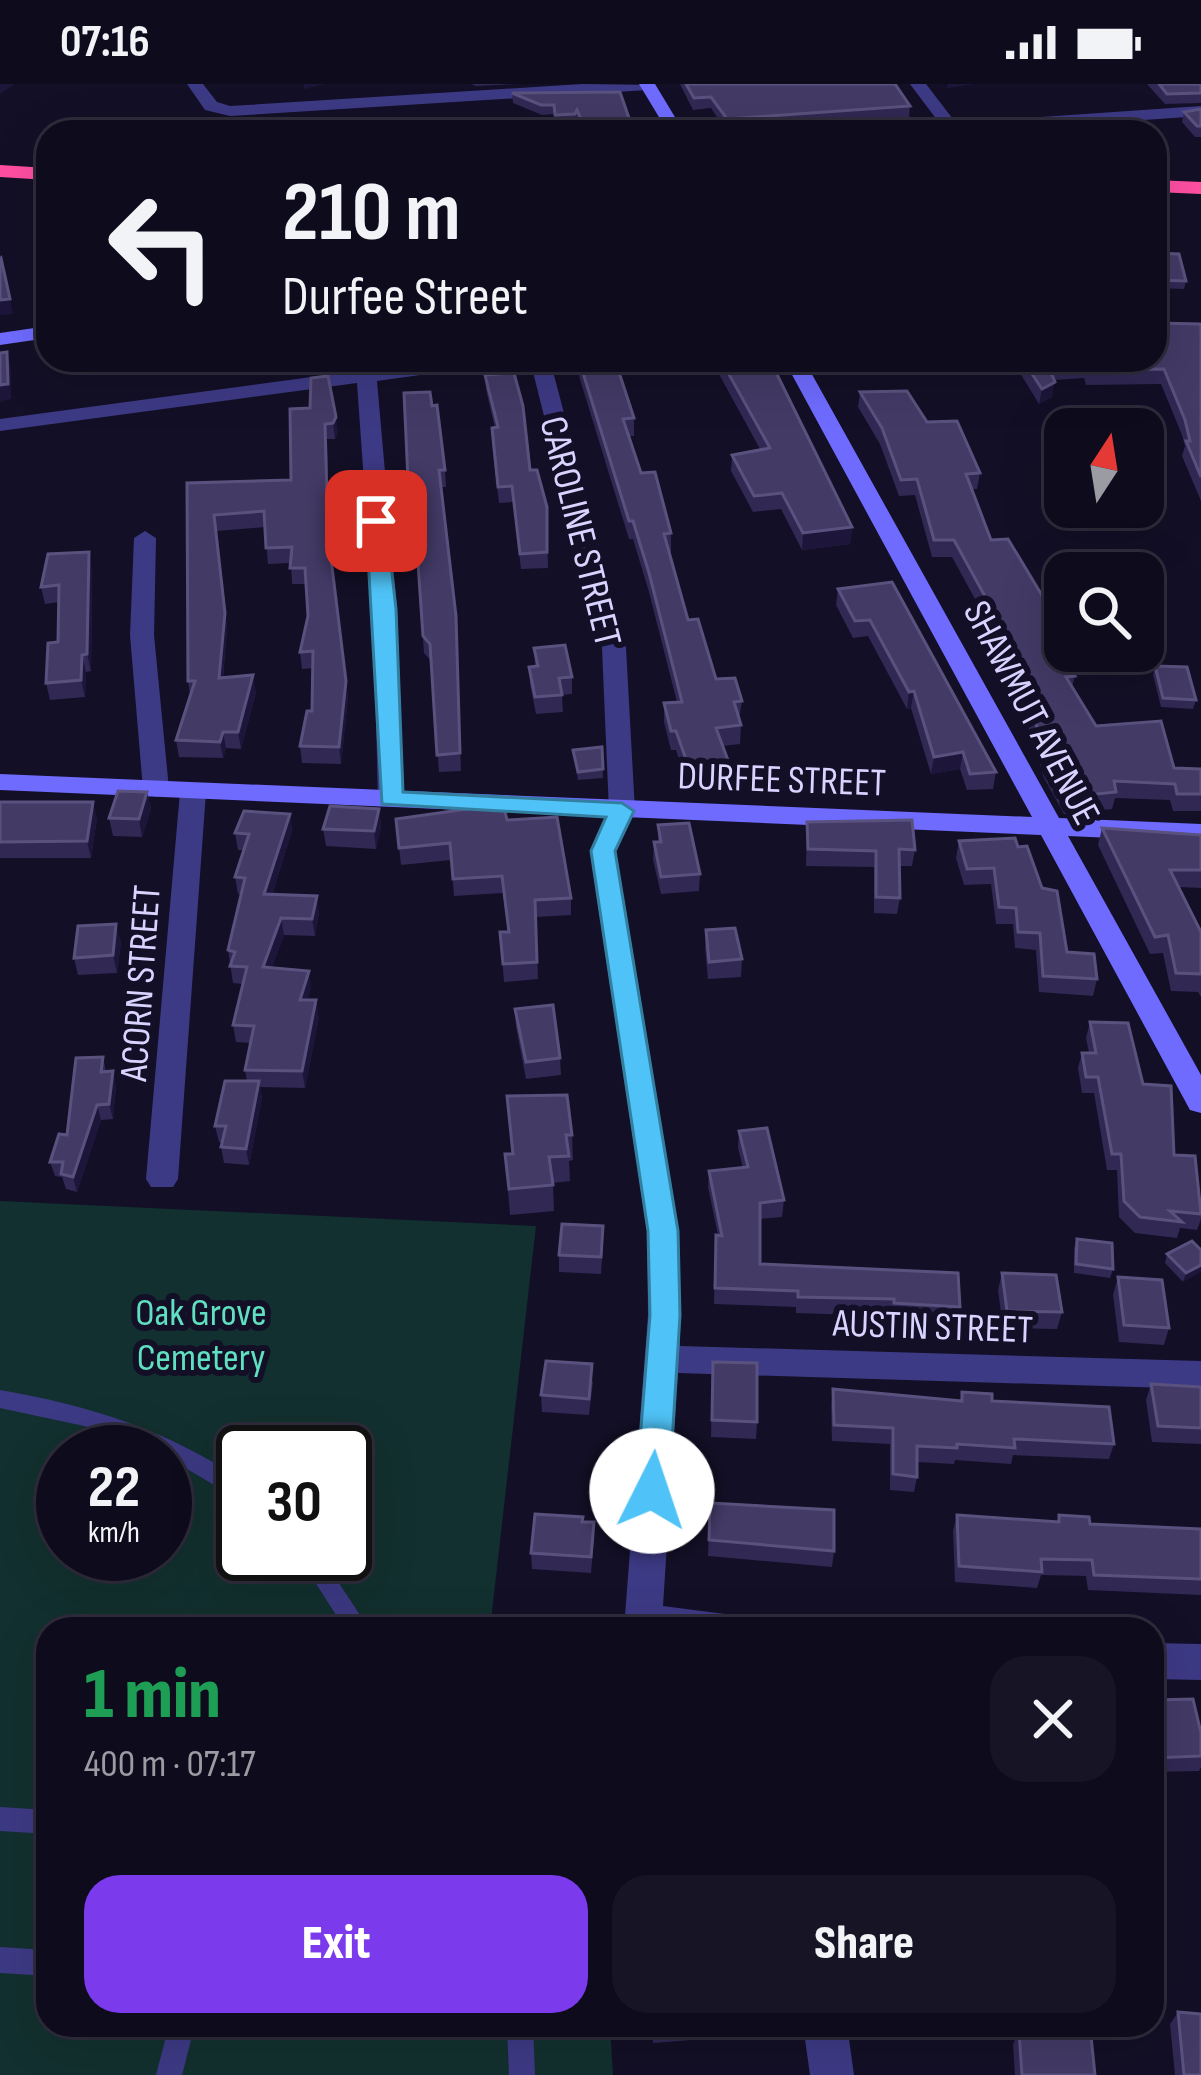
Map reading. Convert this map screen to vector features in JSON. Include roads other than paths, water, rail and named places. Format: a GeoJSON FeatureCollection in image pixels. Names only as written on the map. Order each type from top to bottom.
{"type":"FeatureCollection","features":[{"type":"Feature","properties":{"kind":"highway"},"geometry":{"type":"LineString","coordinates":[[0,151],[36,152]]}},
{"type":"Feature","properties":{"kind":"highway"},"geometry":{"type":"LineString","coordinates":[[0,171],[36,173]]}},
{"type":"Feature","properties":{"kind":"highway"},"geometry":{"type":"LineString","coordinates":[[1167,187],[1201,188]]}},
{"type":"Feature","properties":{"kind":"highway"},"geometry":{"type":"LineString","coordinates":[[1167,210],[1201,211]]}},
{"type":"Feature","properties":{"kind":"main road"},"geometry":{"type":"LineString","coordinates":[[647,84],[665,84]]}},
{"type":"Feature","properties":{"kind":"main road"},"geometry":{"type":"LineString","coordinates":[[647,84],[669,120]]}},
{"type":"Feature","properties":{"kind":"main road"},"geometry":{"type":"LineString","coordinates":[[0,339],[36,334]]}},
{"type":"Feature","properties":{"kind":"main road","name":"SHAWMUT AVENUE"},"geometry":{"type":"LineString","coordinates":[[801,372],[1198,1091]]}},
{"type":"Feature","properties":{"kind":"main road","name":"DURFEE STREET"},"geometry":{"type":"LineString","coordinates":[[0,782],[1201,833]]}},
{"type":"Feature","properties":{"kind":"street"},"geometry":{"type":"LineString","coordinates":[[195,84],[219,110],[647,84]]}},
{"type":"Feature","properties":{"kind":"street"},"geometry":{"type":"LineString","coordinates":[[333,104],[415,84]]}},
{"type":"Feature","properties":{"kind":"street"},"geometry":{"type":"LineString","coordinates":[[918,84],[945,120]]}},
{"type":"Feature","properties":{"kind":"street"},"geometry":{"type":"LineString","coordinates":[[1084,120],[1201,111]]}},
{"type":"Feature","properties":{"kind":"street"},"geometry":{"type":"LineString","coordinates":[[0,425],[339,372]]}},
{"type":"Feature","properties":{"kind":"street"},"geometry":{"type":"LineString","coordinates":[[365,372],[385,609],[391,799]]}},
{"type":"Feature","properties":{"kind":"street","name":"CAROLINE STREET"},"geometry":{"type":"LineString","coordinates":[[542,372],[614,648],[622,811],[603,851],[660,1196],[665,1294],[644,1617]]}},
{"type":"Feature","properties":{"kind":"street"},"geometry":{"type":"LineString","coordinates":[[146,538],[142,635],[156,789]]}},
{"type":"Feature","properties":{"kind":"street","name":"ACORN STREET"},"geometry":{"type":"LineString","coordinates":[[162,1179],[193,792]]}},
{"type":"Feature","properties":{"kind":"street","name":"AUSTIN STREET"},"geometry":{"type":"LineString","coordinates":[[662,1359],[1201,1375]]}},
{"type":"Feature","properties":{"kind":"street"},"geometry":{"type":"LineString","coordinates":[[1164,1661],[1201,1662]]}},
{"type":"Feature","properties":{"kind":"street"},"geometry":{"type":"LineString","coordinates":[[827,2037],[832,2075]]}},
{"type":"Feature","properties":{"kind":"lane"},"geometry":{"type":"LineString","coordinates":[[0,1399],[101,1418],[159,1439],[216,1476]]}},
{"type":"Feature","properties":{"kind":"lane"},"geometry":{"type":"LineString","coordinates":[[326,1581],[350,1617]]}},
{"type":"Feature","properties":{"kind":"lane"},"geometry":{"type":"LineString","coordinates":[[0,1820],[36,1822]]}},
{"type":"Feature","properties":{"kind":"lane"},"geometry":{"type":"LineString","coordinates":[[0,1960],[36,1962]]}},
{"type":"Feature","properties":{"kind":"lane"},"geometry":{"type":"LineString","coordinates":[[169,2075],[179,2037]]}},
{"type":"Feature","properties":{"kind":"lane"},"geometry":{"type":"LineString","coordinates":[[520,2037],[522,2075]]}},
{"type":"Feature","properties":{"kind":"park label","name":"Oak Grove Cemetery"},"geometry":{"type":"Point","coordinates":[201,1334]}}]}
